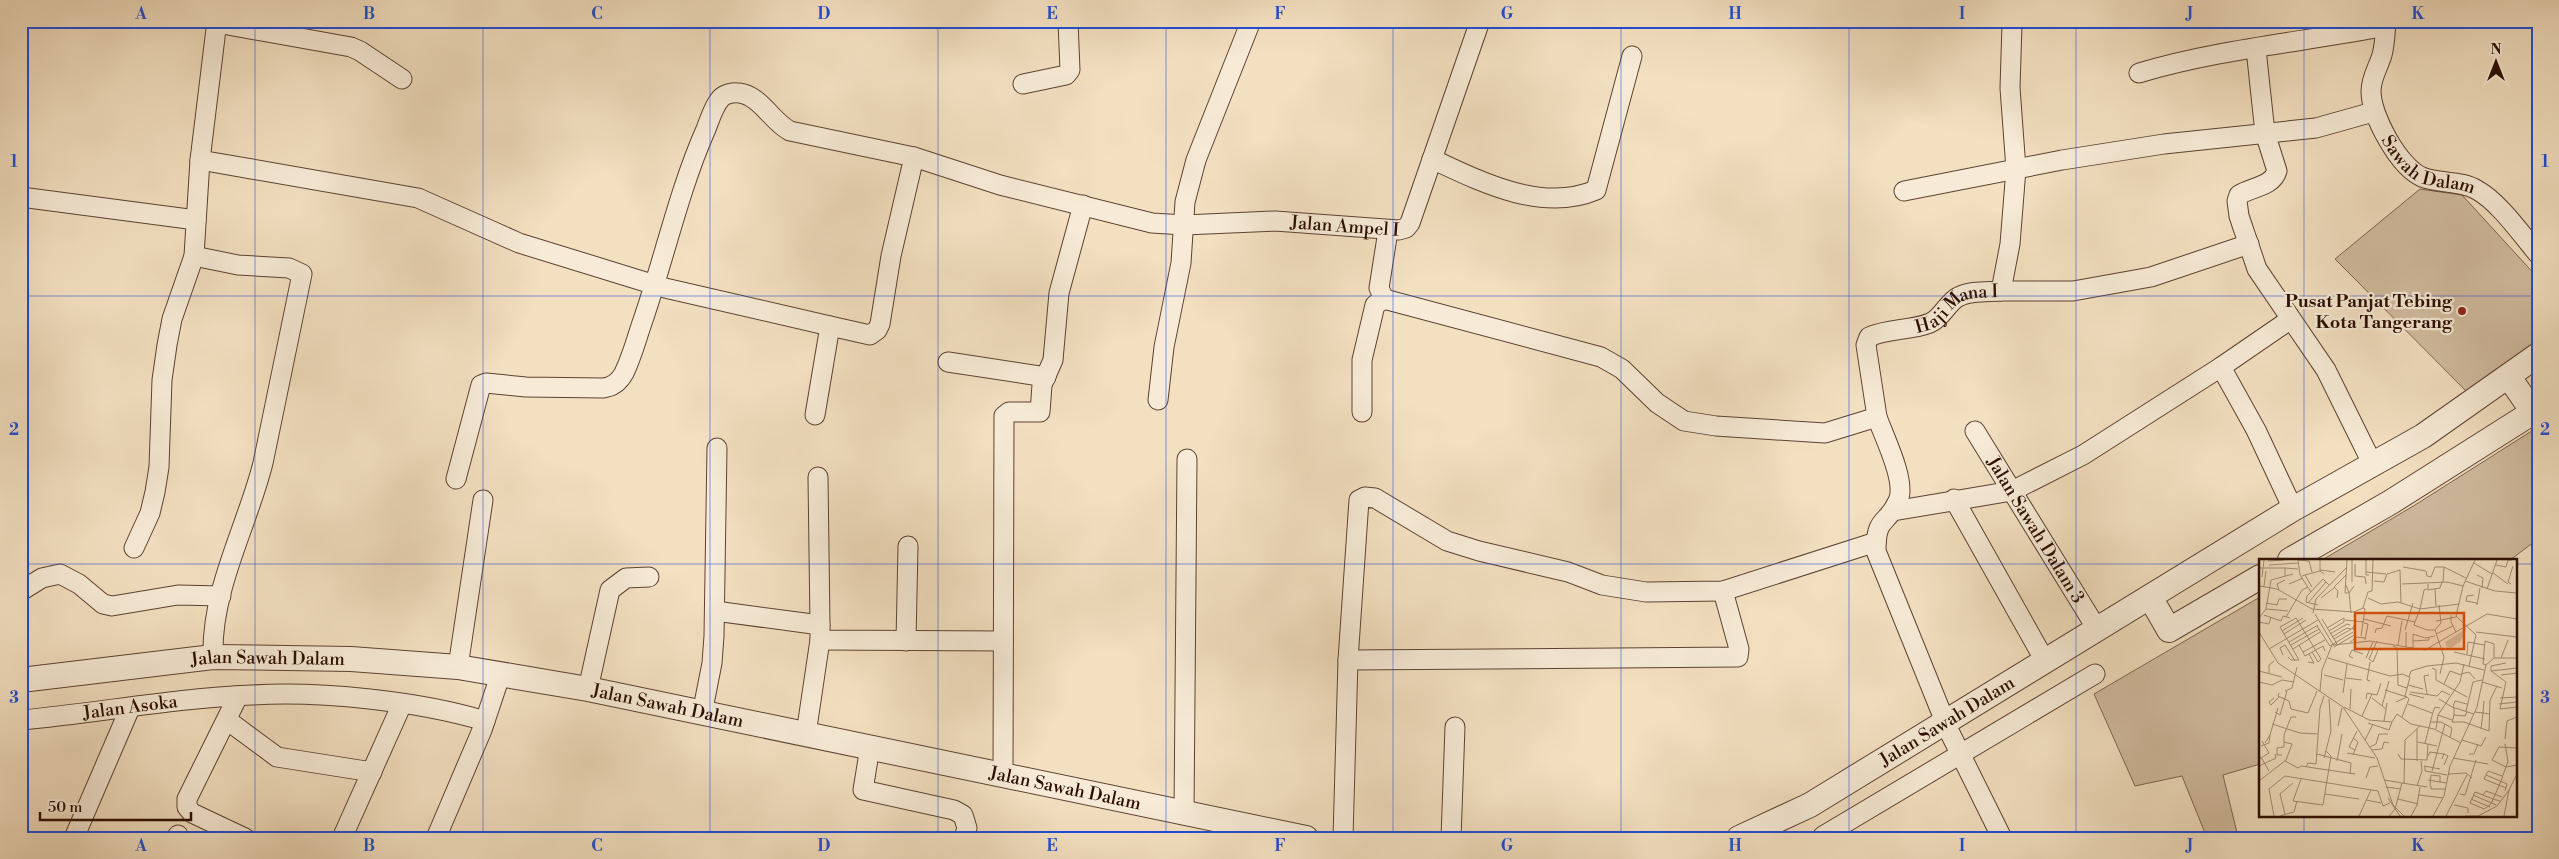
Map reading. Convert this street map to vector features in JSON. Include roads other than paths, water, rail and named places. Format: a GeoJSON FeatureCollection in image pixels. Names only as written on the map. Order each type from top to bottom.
{"type":"FeatureCollection","features":[{"type":"Feature","properties":{"kind":"street"},"geometry":{"type":"LineString","coordinates":[[1023,84],[1066,75],[1070,70],[1068,21]]}},
{"type":"Feature","properties":{"kind":"street"},"geometry":{"type":"LineString","coordinates":[[1158,400],[1164,348],[1181,264],[1185,202],[1196,160],[1251,21]]}},
{"type":"Feature","properties":{"kind":"street","name":"Jalan Ampel I"},"geometry":{"type":"LineString","coordinates":[[655,285],[676,207],[702,138],[718,102],[723,96],[733,93],[746,94],[758,102],[778,125],[790,131],[914,157],[1000,185],[1152,223],[1184,225],[1275,221],[1388,231],[1406,228],[1410,223],[1480,21]]}},
{"type":"Feature","properties":{"kind":"street","name":"Haji Mana I"},"geometry":{"type":"LineString","coordinates":[[1877,417],[1866,346],[1869,337],[1879,333],[1917,327],[1932,322],[1958,297],[1973,293],[2001,291],[2010,244],[2016,170],[2010,88],[2012,24],[2009,21]]}},
{"type":"Feature","properties":{"kind":"street"},"geometry":{"type":"LineString","coordinates":[[134,548],[150,514],[155,492],[159,467],[162,380],[167,345],[172,319],[194,256],[200,160],[217,22],[350,47],[360,51],[402,79]]}},
{"type":"Feature","properties":{"kind":"street"},"geometry":{"type":"LineString","coordinates":[[2138,73],[2185,59],[2256,49],[2386,23]]}},
{"type":"Feature","properties":{"kind":"street","name":"Sawah Dalam"},"geometry":{"type":"LineString","coordinates":[[2386,23],[2385,42],[2372,80],[2373,112],[2394,149],[2410,170],[2434,181],[2466,185],[2477,189],[2488,198],[2538,254]]}},
{"type":"Feature","properties":{"kind":"street"},"geometry":{"type":"LineString","coordinates":[[2256,49],[2265,133],[2277,172],[2275,178],[2266,184],[2239,195],[2237,201],[2239,216],[2257,269],[2326,370],[2373,465]]}},
{"type":"Feature","properties":{"kind":"street"},"geometry":{"type":"LineString","coordinates":[[1432,159],[1479,181],[1535,197],[1578,197],[1596,190],[1632,56]]}},
{"type":"Feature","properties":{"kind":"street"},"geometry":{"type":"LineString","coordinates":[[1904,190],[2164,144],[2316,128],[2373,112]]}},
{"type":"Feature","properties":{"kind":"street"},"geometry":{"type":"LineString","coordinates":[[200,160],[418,198],[519,243],[655,285],[870,335],[877,330],[914,157]]}},
{"type":"Feature","properties":{"kind":"street"},"geometry":{"type":"LineString","coordinates":[[21,197],[196,220]]}},
{"type":"Feature","properties":{"kind":"street"},"geometry":{"type":"LineString","coordinates":[[1003,775],[1004,416],[1009,412],[1040,412],[1042,385],[1054,360],[1060,288],[1083,205]]}},
{"type":"Feature","properties":{"kind":"street"},"geometry":{"type":"LineString","coordinates":[[1384,299],[1379,288],[1388,231]]}},
{"type":"Feature","properties":{"kind":"street"},"geometry":{"type":"LineString","coordinates":[[2001,291],[2073,291],[2151,276],[2249,244]]}},
{"type":"Feature","properties":{"kind":"street"},"geometry":{"type":"LineString","coordinates":[[194,256],[238,265],[289,268],[302,274],[264,463],[257,489],[242,522],[214,619],[213,657]]}},
{"type":"Feature","properties":{"kind":"street"},"geometry":{"type":"LineString","coordinates":[[456,479],[481,385],[486,383],[526,387],[611,387],[624,374],[655,285]]}},
{"type":"Feature","properties":{"kind":"street"},"geometry":{"type":"LineString","coordinates":[[1362,412],[1363,353],[1375,305],[1384,299],[1601,357],[1622,369],[1657,403],[1684,421],[1716,426],[1825,434],[1877,417],[1901,483],[1900,499],[1893,511],[1876,531],[1876,551],[1953,738],[2002,838]]}},
{"type":"Feature","properties":{"kind":"street"},"geometry":{"type":"LineString","coordinates":[[1893,511],[1954,499],[2012,491],[2083,454],[2221,367],[2291,319]]}},
{"type":"Feature","properties":{"kind":"street"},"geometry":{"type":"LineString","coordinates":[[815,415],[830,326]]}},
{"type":"Feature","properties":{"kind":"street"},"geometry":{"type":"LineString","coordinates":[[2159,613],[2293,509],[2423,436],[2538,355]]}},
{"type":"Feature","properties":{"kind":"street"},"geometry":{"type":"LineString","coordinates":[[948,362],[1046,377]]}},
{"type":"Feature","properties":{"kind":"street"},"geometry":{"type":"LineString","coordinates":[[2221,367],[2256,430],[2293,509]]}},
{"type":"Feature","properties":{"kind":"street"},"geometry":{"type":"LineString","coordinates":[[2292,559],[2391,502],[2536,411],[2509,377]]}},
{"type":"Feature","properties":{"kind":"street","name":"Jalan Sawah Dalam 3"},"geometry":{"type":"LineString","coordinates":[[1975,431],[2097,629]]}},
{"type":"Feature","properties":{"kind":"street"},"geometry":{"type":"LineString","coordinates":[[702,714],[712,663],[715,611],[717,448]]}},
{"type":"Feature","properties":{"kind":"street"},"geometry":{"type":"LineString","coordinates":[[1184,814],[1187,459]]}},
{"type":"Feature","properties":{"kind":"street"},"geometry":{"type":"LineString","coordinates":[[806,734],[820,632],[818,477]]}},
{"type":"Feature","properties":{"kind":"street"},"geometry":{"type":"LineString","coordinates":[[1343,838],[1348,660],[1358,500],[1365,497],[1375,498],[1394,507],[1447,541],[1479,551],[1568,572],[1602,585],[1646,592],[1723,591],[1876,542]]}},
{"type":"Feature","properties":{"kind":"street"},"geometry":{"type":"LineString","coordinates":[[1954,499],[2045,661]]}},
{"type":"Feature","properties":{"kind":"street"},"geometry":{"type":"LineString","coordinates":[[458,667],[484,500]]}},
{"type":"Feature","properties":{"kind":"street"},"geometry":{"type":"LineString","coordinates":[[906,641],[908,546]]}},
{"type":"Feature","properties":{"kind":"street"},"geometry":{"type":"LineString","coordinates":[[21,591],[42,578],[60,574],[79,584],[103,604],[112,606],[178,595],[221,596]]}},
{"type":"Feature","properties":{"kind":"street"},"geometry":{"type":"LineString","coordinates":[[588,689],[610,590],[626,578],[649,577]]}},
{"type":"Feature","properties":{"kind":"street"},"geometry":{"type":"LineString","coordinates":[[2159,613],[2259,577]]}},
{"type":"Feature","properties":{"kind":"street"},"geometry":{"type":"LineString","coordinates":[[1348,660],[1738,657],[1739,649],[1723,591]]}},
{"type":"Feature","properties":{"kind":"street"},"geometry":{"type":"LineString","coordinates":[[715,611],[820,632],[906,641],[1003,641]]}},
{"type":"Feature","properties":{"kind":"street","name":"Jalan Sawah Dalam"},"geometry":{"type":"LineString","coordinates":[[1739,838],[1953,738],[2045,661],[2097,629],[2159,613]]}},
{"type":"Feature","properties":{"kind":"street","name":"Jalan Sawah Dalam"},"geometry":{"type":"LineString","coordinates":[[21,680],[213,657],[351,659],[458,667],[499,678],[588,689],[806,734],[869,750],[1003,775],[1306,838]]}},
{"type":"Feature","properties":{"kind":"street"},"geometry":{"type":"LineString","coordinates":[[1823,836],[1953,738],[2095,674]]}},
{"type":"Feature","properties":{"kind":"street"},"geometry":{"type":"LineString","coordinates":[[439,837],[488,714],[499,678]]}},
{"type":"Feature","properties":{"kind":"street","name":"Jalan Asoka"},"geometry":{"type":"LineString","coordinates":[[22,722],[238,696],[291,695],[402,704],[488,714]]}},
{"type":"Feature","properties":{"kind":"street"},"geometry":{"type":"LineString","coordinates":[[238,696],[187,799],[188,807],[192,813],[245,838]]}},
{"type":"Feature","properties":{"kind":"street"},"geometry":{"type":"LineString","coordinates":[[342,838],[402,704]]}},
{"type":"Feature","properties":{"kind":"street"},"geometry":{"type":"LineString","coordinates":[[74,838],[130,708]]}},
{"type":"Feature","properties":{"kind":"street"},"geometry":{"type":"LineString","coordinates":[[227,720],[277,757],[372,772]]}},
{"type":"Feature","properties":{"kind":"street"},"geometry":{"type":"LineString","coordinates":[[1451,838],[1455,727]]}},
{"type":"Feature","properties":{"kind":"street"},"geometry":{"type":"LineString","coordinates":[[869,750],[862,785],[863,790],[954,810],[963,815],[967,828],[964,838]]}},
{"type":"Feature","properties":{"kind":"place","name":"Pusat Panjat Tebing Kota Tangerang"},"geometry":{"type":"Point","coordinates":[2462,311]}}]}
